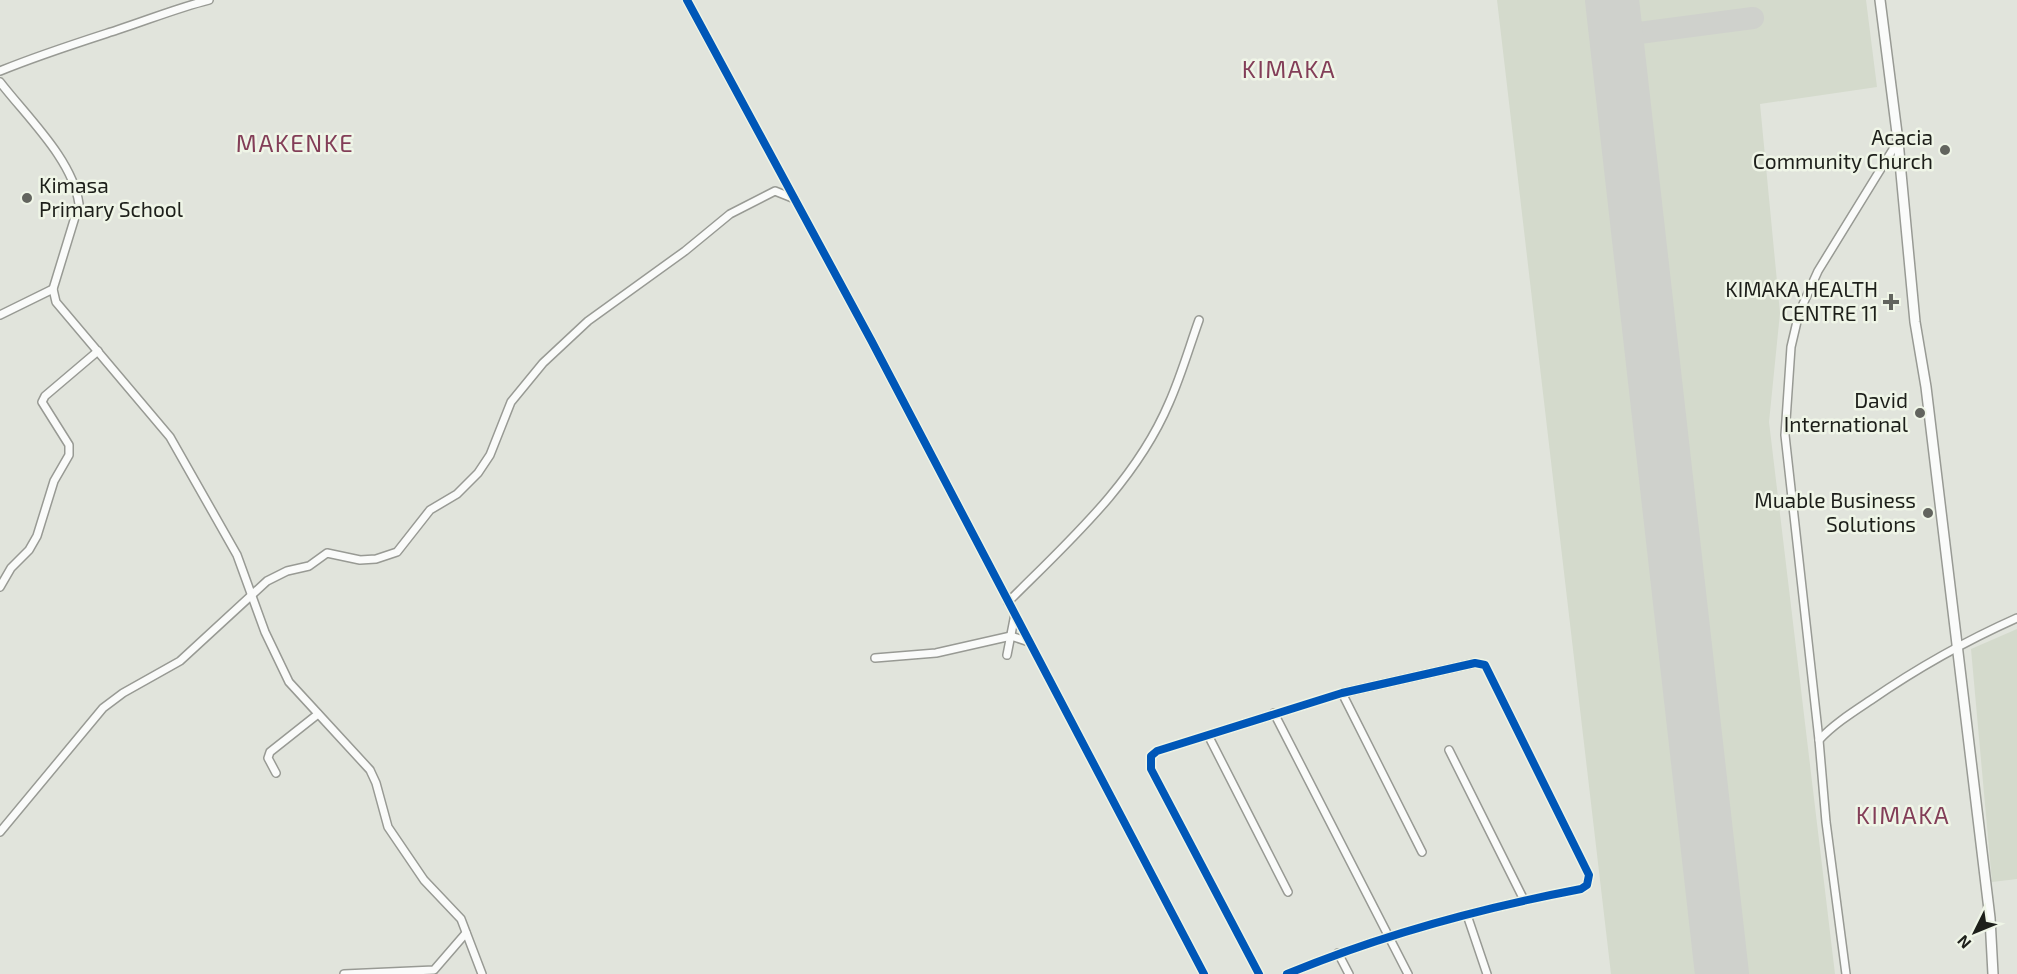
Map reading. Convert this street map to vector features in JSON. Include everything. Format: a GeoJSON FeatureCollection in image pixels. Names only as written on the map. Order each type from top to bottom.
{"type":"FeatureCollection","features":[{"type":"Feature","properties":{"kind":"main road"},"geometry":{"type":"LineString","coordinates":[[1880,0],[1898,141],[1916,322],[1926,387],[1990,918],[1993,974]]}},
{"type":"Feature","properties":{"kind":"street"},"geometry":{"type":"LineString","coordinates":[[0,71],[64,45],[118,30],[172,9],[209,0]]}},
{"type":"Feature","properties":{"kind":"street"},"geometry":{"type":"LineString","coordinates":[[687,0],[795,199],[1204,974]]}},
{"type":"Feature","properties":{"kind":"street"},"geometry":{"type":"LineString","coordinates":[[0,82],[67,167],[77,194],[79,204],[53,289],[56,302],[170,437],[237,555],[264,632],[289,682],[370,770],[376,783],[388,827],[424,880],[461,919],[482,974]]}},
{"type":"Feature","properties":{"kind":"street"},"geometry":{"type":"LineString","coordinates":[[1846,974],[1826,822],[1785,435],[1791,347],[1799,313],[1818,271],[1898,141]]}},
{"type":"Feature","properties":{"kind":"street"},"geometry":{"type":"LineString","coordinates":[[0,832],[104,708],[123,693],[180,661],[267,581],[287,571],[309,566],[327,553],[360,560],[376,559],[397,552],[430,510],[457,494],[478,473],[490,455],[511,402],[543,363],[588,321],[730,214],[760,196],[775,191],[795,199]]}},
{"type":"Feature","properties":{"kind":"street"},"geometry":{"type":"LineString","coordinates":[[0,315],[53,289]]}},
{"type":"Feature","properties":{"kind":"street"},"geometry":{"type":"LineString","coordinates":[[1008,602],[1099,510],[1124,480],[1169,404],[1199,321]]}},
{"type":"Feature","properties":{"kind":"street"},"geometry":{"type":"LineString","coordinates":[[0,587],[11,568],[29,550],[37,536],[54,482],[69,455],[69,445],[42,402],[52,388],[98,351]]}},
{"type":"Feature","properties":{"kind":"street"},"geometry":{"type":"LineString","coordinates":[[1007,655],[1015,614]]}},
{"type":"Feature","properties":{"kind":"street"},"geometry":{"type":"LineString","coordinates":[[1819,740],[1861,707],[1957,645],[2017,618]]}},
{"type":"Feature","properties":{"kind":"street"},"geometry":{"type":"LineString","coordinates":[[875,658],[936,653],[1011,636],[1029,642]]}},
{"type":"Feature","properties":{"kind":"street"},"geometry":{"type":"LineString","coordinates":[[1259,974],[1151,770],[1151,756],[1156,752],[1341,693],[1475,663],[1485,664],[1589,875],[1587,885],[1581,889],[1524,900],[1467,915],[1338,953],[1287,974]]}},
{"type":"Feature","properties":{"kind":"street"},"geometry":{"type":"LineString","coordinates":[[1341,693],[1422,852]]}},
{"type":"Feature","properties":{"kind":"street"},"geometry":{"type":"LineString","coordinates":[[1274,713],[1408,974]]}},
{"type":"Feature","properties":{"kind":"street"},"geometry":{"type":"LineString","coordinates":[[276,773],[268,758],[270,752],[318,714]]}},
{"type":"Feature","properties":{"kind":"street"},"geometry":{"type":"LineString","coordinates":[[1208,735],[1288,892]]}},
{"type":"Feature","properties":{"kind":"street"},"geometry":{"type":"LineString","coordinates":[[1449,750],[1524,900]]}},
{"type":"Feature","properties":{"kind":"street"},"geometry":{"type":"LineString","coordinates":[[1467,915],[1487,974]]}},
{"type":"Feature","properties":{"kind":"street"},"geometry":{"type":"LineString","coordinates":[[344,974],[434,970],[466,933]]}},
{"type":"Feature","properties":{"kind":"street"},"geometry":{"type":"LineString","coordinates":[[1338,953],[1349,974]]}},
{"type":"Feature","properties":{"kind":"shaded area"},"geometry":{"type":"Polygon","coordinates":[[[1497,0],[1866,0],[1877,87],[1760,104],[1780,313],[1769,422],[1835,974],[1611,974],[1497,0]]]}},
{"type":"Feature","properties":{"kind":"shaded area"},"geometry":{"type":"Polygon","coordinates":[[[2017,629],[2017,879],[1992,882],[1971,649],[2017,629]]]}},
{"type":"Feature","properties":{"kind":"taxiway"},"geometry":{"type":"LineString","coordinates":[[1616,36],[1753,18]]}},
{"type":"Feature","properties":{"kind":"runway"},"geometry":{"type":"LineString","coordinates":[[1612,0],[1722,974]]}},
{"type":"Feature","properties":{"kind":"cycle path"},"geometry":{"type":"LineString","coordinates":[[687,0],[871,340],[1204,974]]}},
{"type":"Feature","properties":{"kind":"cycle path"},"geometry":{"type":"LineString","coordinates":[[1259,974],[1151,769],[1151,756],[1157,751],[1342,693],[1475,663],[1485,665],[1589,875],[1587,885],[1581,889],[1432,924],[1359,947],[1287,974]]}},
{"type":"Feature","properties":{"kind":"place","name":"Acacia Community Church"},"geometry":{"type":"Point","coordinates":[1945,150]}},
{"type":"Feature","properties":{"kind":"place","name":"Kimasa Primary School"},"geometry":{"type":"Point","coordinates":[27,198]}},
{"type":"Feature","properties":{"kind":"place","name":"KIMAKA HEALTH CENTRE 11"},"geometry":{"type":"Point","coordinates":[1891,302]}},
{"type":"Feature","properties":{"kind":"place","name":"David International"},"geometry":{"type":"Point","coordinates":[1920,413]}},
{"type":"Feature","properties":{"kind":"place","name":"Muable Business Solutions"},"geometry":{"type":"Point","coordinates":[1928,513]}},
{"type":"Feature","properties":{"kind":"district","name":"KIMAKA"},"geometry":{"type":"Point","coordinates":[1289,70]}},
{"type":"Feature","properties":{"kind":"district","name":"MAKENKE"},"geometry":{"type":"Point","coordinates":[295,144]}},
{"type":"Feature","properties":{"kind":"district","name":"KIMAKA"},"geometry":{"type":"Point","coordinates":[1903,816]}}]}
